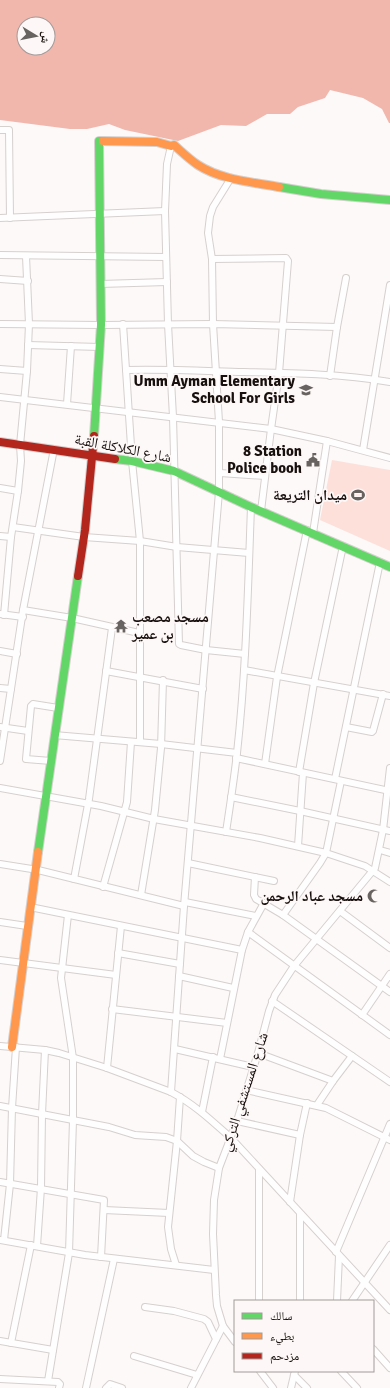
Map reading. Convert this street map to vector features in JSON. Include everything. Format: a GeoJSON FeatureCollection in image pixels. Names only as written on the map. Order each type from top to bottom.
{"type":"FeatureCollection","features":[{"type":"Feature","properties":{"kind":"street"},"geometry":{"type":"LineString","coordinates":[[0,130],[9,130],[10,218]]}},
{"type":"Feature","properties":{"kind":"street"},"geometry":{"type":"LineString","coordinates":[[214,1270],[69,1253],[2,1240],[10,1184],[14,1047],[22,963],[84,537],[93,455],[101,325],[99,141],[157,142],[171,146],[174,145],[198,165],[214,173],[231,178],[321,194],[390,200]]}},
{"type":"Feature","properties":{"kind":"street"},"geometry":{"type":"LineString","coordinates":[[171,146],[167,164],[165,211],[177,547],[178,644],[206,650],[245,654]]}},
{"type":"Feature","properties":{"kind":"street"},"geometry":{"type":"LineString","coordinates":[[171,1092],[183,939],[184,904],[220,472],[213,324],[212,259],[208,233],[210,216],[217,200],[231,178]]}},
{"type":"Feature","properties":{"kind":"street"},"geometry":{"type":"LineString","coordinates":[[0,218],[165,211]]}},
{"type":"Feature","properties":{"kind":"street"},"geometry":{"type":"LineString","coordinates":[[0,255],[166,257]]}},
{"type":"Feature","properties":{"kind":"street"},"geometry":{"type":"LineString","coordinates":[[26,256],[29,324],[25,400],[20,445],[21,461],[2,614],[23,613],[72,618],[139,633]]}},
{"type":"Feature","properties":{"kind":"street"},"geometry":{"type":"LineString","coordinates":[[212,259],[287,259],[288,261],[284,325],[262,511]]}},
{"type":"Feature","properties":{"kind":"street"},"geometry":{"type":"LineString","coordinates":[[330,376],[346,278]]}},
{"type":"Feature","properties":{"kind":"street"},"geometry":{"type":"LineString","coordinates":[[0,279],[28,281]]}},
{"type":"Feature","properties":{"kind":"street"},"geometry":{"type":"LineString","coordinates":[[100,284],[167,282]]}},
{"type":"Feature","properties":{"kind":"street"},"geometry":{"type":"LineString","coordinates":[[363,450],[390,285]]}},
{"type":"Feature","properties":{"kind":"street"},"geometry":{"type":"LineString","coordinates":[[0,324],[213,324],[337,327]]}},
{"type":"Feature","properties":{"kind":"street"},"geometry":{"type":"LineString","coordinates":[[123,324],[132,461],[140,541],[140,742]]}},
{"type":"Feature","properties":{"kind":"street"},"geometry":{"type":"LineString","coordinates":[[28,345],[100,347]]}},
{"type":"Feature","properties":{"kind":"street"},"geometry":{"type":"LineString","coordinates":[[67,404],[71,346]]}},
{"type":"Feature","properties":{"kind":"street"},"geometry":{"type":"LineString","coordinates":[[0,369],[27,371]]}},
{"type":"Feature","properties":{"kind":"street"},"geometry":{"type":"LineString","coordinates":[[126,370],[171,369],[279,373],[375,379],[390,382]]}},
{"type":"Feature","properties":{"kind":"street"},"geometry":{"type":"LineString","coordinates":[[0,397],[271,429],[327,441],[390,458]]}},
{"type":"Feature","properties":{"kind":"street"},"geometry":{"type":"LineString","coordinates":[[265,764],[277,677],[310,532],[327,441]]}},
{"type":"Feature","properties":{"kind":"street","name":"شارع الكلاكلة القبة"},"geometry":{"type":"LineString","coordinates":[[0,442],[132,461],[174,471],[251,507],[390,567]]}},
{"type":"Feature","properties":{"kind":"street"},"geometry":{"type":"LineString","coordinates":[[0,761],[2,728],[11,689],[23,613],[54,449]]}},
{"type":"Feature","properties":{"kind":"street"},"geometry":{"type":"LineString","coordinates":[[220,472],[266,476]]}},
{"type":"Feature","properties":{"kind":"street"},"geometry":{"type":"LineString","coordinates":[[0,488],[18,491]]}},
{"type":"Feature","properties":{"kind":"street"},"geometry":{"type":"LineString","coordinates":[[226,832],[237,756],[244,670],[251,507]]}},
{"type":"Feature","properties":{"kind":"street"},"geometry":{"type":"LineString","coordinates":[[13,527],[84,537],[140,541],[177,547],[249,553]]}},
{"type":"Feature","properties":{"kind":"street"},"geometry":{"type":"LineString","coordinates":[[0,536],[11,537]]}},
{"type":"Feature","properties":{"kind":"street"},"geometry":{"type":"LineString","coordinates":[[298,846],[301,772],[314,683],[343,546]]}},
{"type":"Feature","properties":{"kind":"street"},"geometry":{"type":"LineString","coordinates":[[283,915],[326,853],[333,818],[346,727],[380,562]]}},
{"type":"Feature","properties":{"kind":"street"},"geometry":{"type":"LineString","coordinates":[[0,573],[8,574]]}},
{"type":"Feature","properties":{"kind":"street"},"geometry":{"type":"LineString","coordinates":[[74,879],[88,804],[112,628]]}},
{"type":"Feature","properties":{"kind":"street"},"geometry":{"type":"LineString","coordinates":[[0,651],[17,654]]}},
{"type":"Feature","properties":{"kind":"street"},"geometry":{"type":"LineString","coordinates":[[244,670],[390,696]]}},
{"type":"Feature","properties":{"kind":"street"},"geometry":{"type":"LineString","coordinates":[[106,671],[203,688]]}},
{"type":"Feature","properties":{"kind":"street"},"geometry":{"type":"LineString","coordinates":[[141,895],[154,819],[161,744],[163,680]]}},
{"type":"Feature","properties":{"kind":"street"},"geometry":{"type":"LineString","coordinates":[[0,688],[11,689]]}},
{"type":"Feature","properties":{"kind":"street"},"geometry":{"type":"LineString","coordinates":[[346,727],[372,732],[382,694]]}},
{"type":"Feature","properties":{"kind":"street"},"geometry":{"type":"LineString","coordinates":[[51,761],[26,759],[31,705],[58,708]]}},
{"type":"Feature","properties":{"kind":"street"},"geometry":{"type":"LineString","coordinates":[[2,728],[28,731]]}},
{"type":"Feature","properties":{"kind":"street"},"geometry":{"type":"LineString","coordinates":[[54,735],[198,748],[389,791]]}},
{"type":"Feature","properties":{"kind":"street"},"geometry":{"type":"LineString","coordinates":[[103,887],[128,797],[131,742]]}},
{"type":"Feature","properties":{"kind":"street"},"geometry":{"type":"LineString","coordinates":[[373,872],[378,862],[380,850],[389,791],[390,768]]}},
{"type":"Feature","properties":{"kind":"street"},"geometry":{"type":"LineString","coordinates":[[0,788],[46,795],[154,819],[298,846],[360,864],[390,882]]}},
{"type":"Feature","properties":{"kind":"street"},"geometry":{"type":"LineString","coordinates":[[231,797],[390,831]]}},
{"type":"Feature","properties":{"kind":"street"},"geometry":{"type":"LineString","coordinates":[[380,850],[390,853]]}},
{"type":"Feature","properties":{"kind":"street"},"geometry":{"type":"LineString","coordinates":[[188,863],[274,881]]}},
{"type":"Feature","properties":{"kind":"street"},"geometry":{"type":"LineString","coordinates":[[0,864],[35,869],[103,887],[184,904],[256,916]]}},
{"type":"Feature","properties":{"kind":"street","name":"شارع المستشفي التركي"},"geometry":{"type":"LineString","coordinates":[[234,1341],[225,1329],[217,1306],[214,1270],[214,1200],[219,1168],[237,1121],[272,1001],[280,986],[294,966],[373,872]]}},
{"type":"Feature","properties":{"kind":"street"},"geometry":{"type":"LineString","coordinates":[[255,878],[254,895],[256,899],[283,915],[390,992]]}},
{"type":"Feature","properties":{"kind":"street"},"geometry":{"type":"LineString","coordinates":[[220,1059],[233,988],[242,950],[248,932],[264,903]]}},
{"type":"Feature","properties":{"kind":"street"},"geometry":{"type":"LineString","coordinates":[[30,907],[242,950]]}},
{"type":"Feature","properties":{"kind":"street"},"geometry":{"type":"LineString","coordinates":[[340,911],[390,948]]}},
{"type":"Feature","properties":{"kind":"street"},"geometry":{"type":"LineString","coordinates":[[48,1381],[69,1253],[73,1120],[73,1058],[61,982],[61,967],[68,915]]}},
{"type":"Feature","properties":{"kind":"street"},"geometry":{"type":"LineString","coordinates":[[0,922],[27,926]]}},
{"type":"Feature","properties":{"kind":"street"},"geometry":{"type":"LineString","coordinates":[[107,1068],[121,926]]}},
{"type":"Feature","properties":{"kind":"street"},"geometry":{"type":"LineString","coordinates":[[248,932],[390,1035]]}},
{"type":"Feature","properties":{"kind":"street"},"geometry":{"type":"LineString","coordinates":[[118,953],[180,964]]}},
{"type":"Feature","properties":{"kind":"street"},"geometry":{"type":"LineString","coordinates":[[0,960],[116,975]]}},
{"type":"Feature","properties":{"kind":"street"},"geometry":{"type":"LineString","coordinates":[[362,1015],[390,974]]}},
{"type":"Feature","properties":{"kind":"street"},"geometry":{"type":"LineString","coordinates":[[179,976],[233,988]]}},
{"type":"Feature","properties":{"kind":"street"},"geometry":{"type":"LineString","coordinates":[[272,1001],[390,1082]]}},
{"type":"Feature","properties":{"kind":"street"},"geometry":{"type":"LineString","coordinates":[[112,1009],[227,1023]]}},
{"type":"Feature","properties":{"kind":"street"},"geometry":{"type":"LineString","coordinates":[[0,1046],[45,1050],[107,1068],[180,1096],[202,1112],[230,1138],[390,1310]]}},
{"type":"Feature","properties":{"kind":"street"},"geometry":{"type":"LineString","coordinates":[[175,1049],[253,1067]]}},
{"type":"Feature","properties":{"kind":"street"},"geometry":{"type":"LineString","coordinates":[[11,1343],[34,1246],[41,1188],[45,1050]]}},
{"type":"Feature","properties":{"kind":"street"},"geometry":{"type":"LineString","coordinates":[[258,1053],[333,1082]]}},
{"type":"Feature","properties":{"kind":"street"},"geometry":{"type":"LineString","coordinates":[[318,1106],[352,1056]]}},
{"type":"Feature","properties":{"kind":"street"},"geometry":{"type":"LineString","coordinates":[[202,1112],[213,1057]]}},
{"type":"Feature","properties":{"kind":"street"},"geometry":{"type":"LineString","coordinates":[[246,1090],[307,1103],[330,1110],[387,1138]]}},
{"type":"Feature","properties":{"kind":"street"},"geometry":{"type":"LineString","coordinates":[[176,1265],[169,1238],[169,1212],[177,1141],[180,1096]]}},
{"type":"Feature","properties":{"kind":"street"},"geometry":{"type":"LineString","coordinates":[[290,1202],[300,1135],[307,1103]]}},
{"type":"Feature","properties":{"kind":"street"},"geometry":{"type":"LineString","coordinates":[[0,1106],[119,1129],[135,1135],[166,1137],[177,1141],[193,1156],[219,1168]]}},
{"type":"Feature","properties":{"kind":"street"},"geometry":{"type":"LineString","coordinates":[[237,1121],[300,1135]]}},
{"type":"Feature","properties":{"kind":"street"},"geometry":{"type":"LineString","coordinates":[[337,1300],[338,1254],[387,1138],[390,1124]]}},
{"type":"Feature","properties":{"kind":"street"},"geometry":{"type":"LineString","coordinates":[[259,1169],[259,1300]]}},
{"type":"Feature","properties":{"kind":"street"},"geometry":{"type":"LineString","coordinates":[[0,1182],[104,1200],[101,1257]]}},
{"type":"Feature","properties":{"kind":"street"},"geometry":{"type":"LineString","coordinates":[[104,1210],[169,1212]]}},
{"type":"Feature","properties":{"kind":"street"},"geometry":{"type":"LineString","coordinates":[[300,1214],[300,1300]]}},
{"type":"Feature","properties":{"kind":"street"},"geometry":{"type":"LineString","coordinates":[[353,1300],[390,1245]]}},
{"type":"Feature","properties":{"kind":"street"},"geometry":{"type":"LineString","coordinates":[[86,1388],[114,1259]]}},
{"type":"Feature","properties":{"kind":"street"},"geometry":{"type":"LineString","coordinates":[[145,1307],[174,1311],[204,1319],[208,1322],[216,1339]]}},
{"type":"Feature","properties":{"kind":"street"},"geometry":{"type":"LineString","coordinates":[[190,1388],[216,1339],[225,1329],[234,1333]]}},
{"type":"Feature","properties":{"kind":"street"},"geometry":{"type":"LineString","coordinates":[[0,1341],[53,1350]]}},
{"type":"Feature","properties":{"kind":"street"},"geometry":{"type":"LineString","coordinates":[[374,1351],[390,1368]]}},
{"type":"Feature","properties":{"kind":"street"},"geometry":{"type":"LineString","coordinates":[[134,1356],[197,1375]]}},
{"type":"Feature","properties":{"kind":"street"},"geometry":{"type":"LineString","coordinates":[[261,1372],[274,1388]]}},
{"type":"Feature","properties":{"kind":"street"},"geometry":{"type":"LineString","coordinates":[[342,1372],[357,1388]]}},
{"type":"Feature","properties":{"kind":"street"},"geometry":{"type":"LineString","coordinates":[[291,1388],[295,1373]]}},
{"type":"Feature","properties":{"kind":"street"},"geometry":{"type":"LineString","coordinates":[[295,1373],[307,1388]]}},
{"type":"Feature","properties":{"kind":"street"},"geometry":{"type":"LineString","coordinates":[[0,1379],[48,1381],[59,1383],[59,1388]]}},
{"type":"Feature","properties":{"kind":"street"},"geometry":{"type":"LineString","coordinates":[[106,1388],[110,1384],[122,1388]]}},
{"type":"Feature","properties":{"kind":"shaded area"},"geometry":{"type":"Polygon","coordinates":[[[0,0],[390,0],[390,123],[382,109],[363,98],[330,90],[325,98],[298,107],[290,114],[267,114],[246,126],[221,125],[178,141],[125,130],[109,124],[87,129],[70,129],[0,120],[0,0]]]}},
{"type":"Feature","properties":{"kind":"shaded area","name":"ميدان التريعة"},"geometry":{"type":"Polygon","coordinates":[[[332,460],[390,470],[390,551],[320,520],[332,460]]]}},
{"type":"Feature","properties":{"kind":"traffic: fast"},"geometry":{"type":"LineString","coordinates":[[94,436],[101,325],[99,141],[103,141]]}},
{"type":"Feature","properties":{"kind":"traffic: fast"},"geometry":{"type":"LineString","coordinates":[[279,187],[321,194],[390,200]]}},
{"type":"Feature","properties":{"kind":"traffic: fast"},"geometry":{"type":"LineString","coordinates":[[115,459],[132,461],[174,471],[251,507],[390,567]]}},
{"type":"Feature","properties":{"kind":"traffic: fast"},"geometry":{"type":"LineString","coordinates":[[38,852],[78,576]]}},
{"type":"Feature","properties":{"kind":"traffic: slow"},"geometry":{"type":"LineString","coordinates":[[103,141],[157,142],[171,146],[174,145],[198,165],[207,170],[237,180],[279,187]]}},
{"type":"Feature","properties":{"kind":"traffic: slow"},"geometry":{"type":"LineString","coordinates":[[12,1047],[38,852]]}},
{"type":"Feature","properties":{"kind":"traffic: jam"},"geometry":{"type":"LineString","coordinates":[[78,576],[85,530],[94,436]]}},
{"type":"Feature","properties":{"kind":"traffic: jam"},"geometry":{"type":"LineString","coordinates":[[0,442],[115,459]]}},
{"type":"Feature","properties":{"kind":"place","name":"Umm Ayman Elementary School For Girls"},"geometry":{"type":"Point","coordinates":[306,390]}},
{"type":"Feature","properties":{"kind":"place","name":"8 Station Police booh"},"geometry":{"type":"Point","coordinates":[313,460]}},
{"type":"Feature","properties":{"kind":"place","name":"ميدان التريعة"},"geometry":{"type":"Point","coordinates":[358,495]}},
{"type":"Feature","properties":{"kind":"place","name":"مسجد مصعب بن عمير"},"geometry":{"type":"Point","coordinates":[121,626]}},
{"type":"Feature","properties":{"kind":"place","name":"مسجد عباد الرحمن"},"geometry":{"type":"Point","coordinates":[374,896]}}]}
